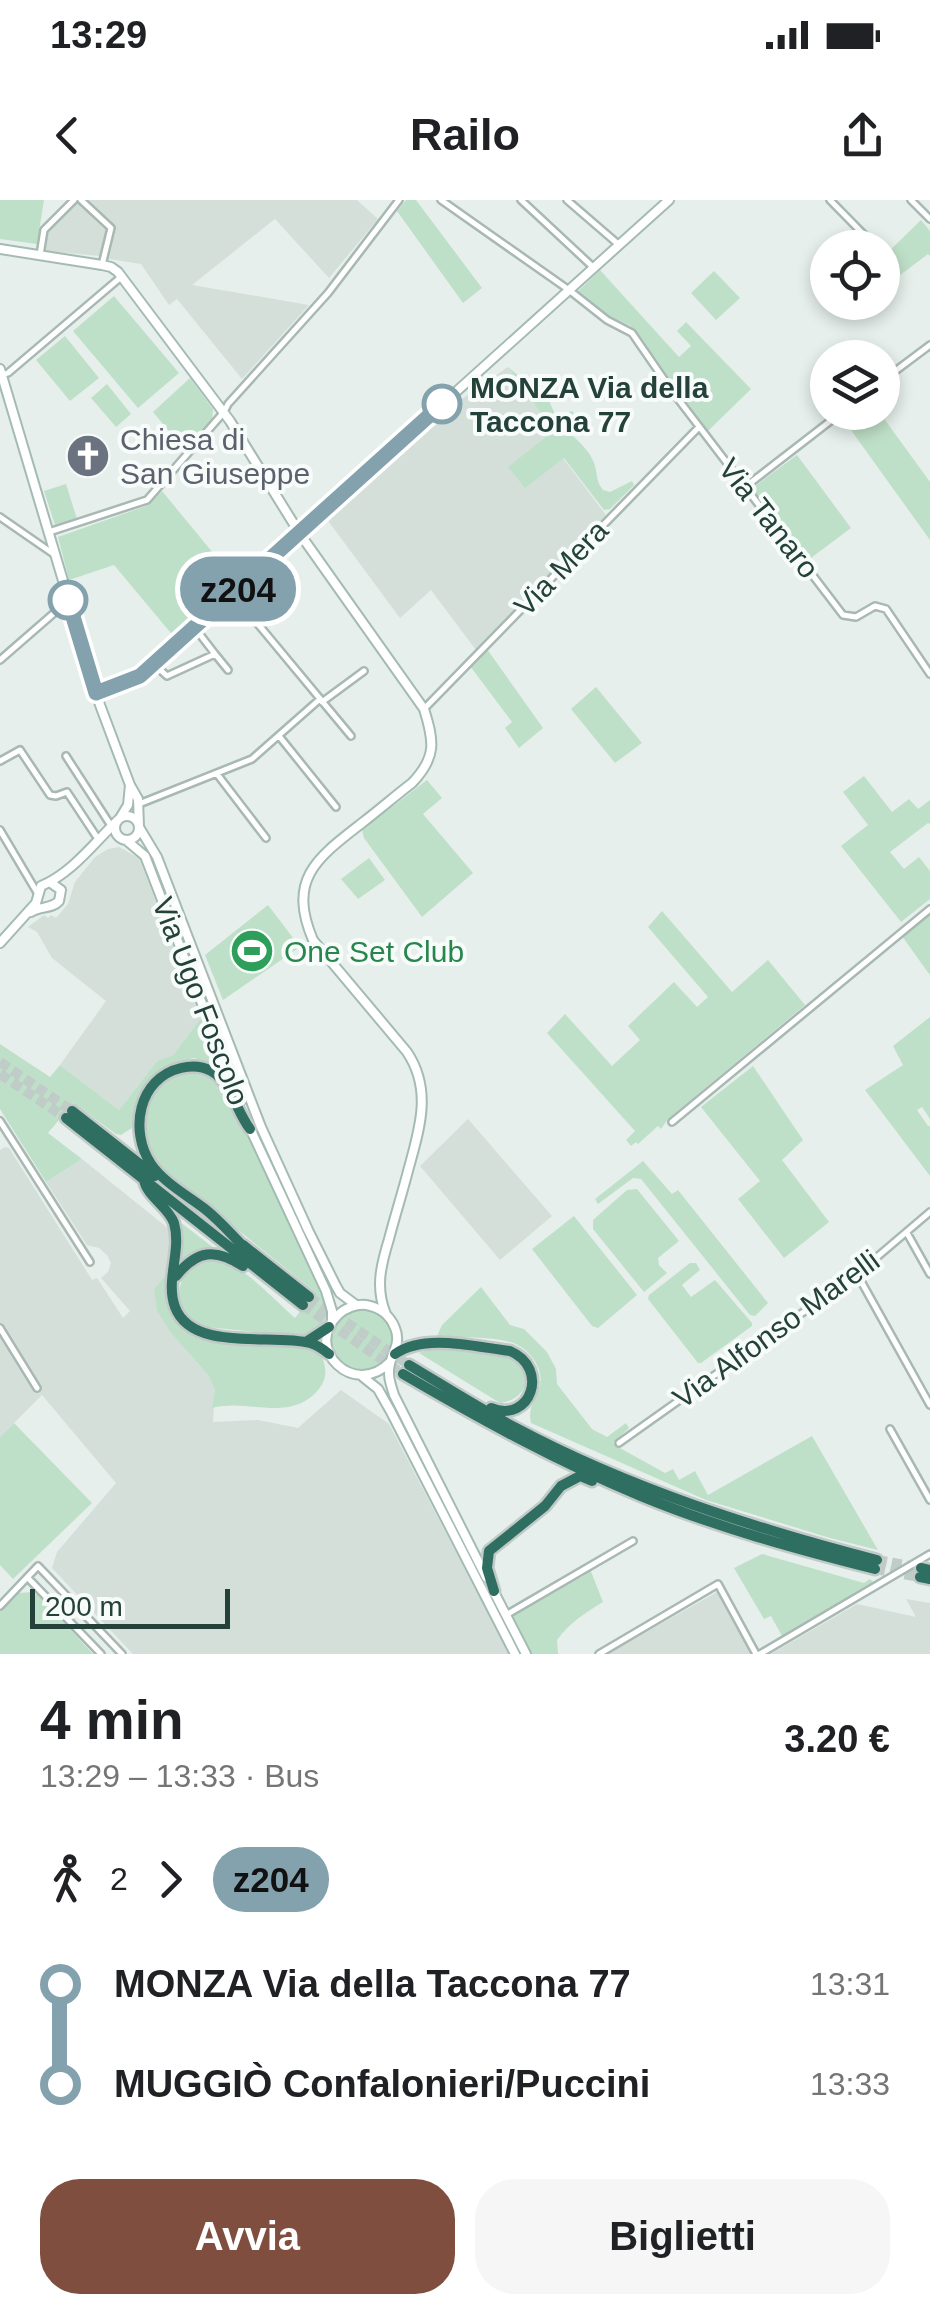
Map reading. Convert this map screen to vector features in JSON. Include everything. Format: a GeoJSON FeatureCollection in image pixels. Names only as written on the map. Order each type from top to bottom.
{"type":"FeatureCollection","features":[{"type":"Feature","properties":{"kind":"highway"},"geometry":{"type":"LineString","coordinates":[[244,1246],[69,1114],[144,1180],[270,1279],[306,1301],[210,1213],[152,1166],[144,1150],[139,1116],[149,1090],[163,1076],[182,1068],[201,1067],[210,1070],[226,1086],[250,1129]]}},
{"type":"Feature","properties":{"kind":"highway"},"geometry":{"type":"LineString","coordinates":[[144,1180],[145,1187],[160,1200],[173,1222],[177,1239],[174,1304],[178,1314],[197,1330],[224,1338],[306,1342],[330,1354]]}},
{"type":"Feature","properties":{"kind":"highway"},"geometry":{"type":"LineString","coordinates":[[174,1280],[192,1259],[212,1254],[230,1258],[262,1280],[270,1279]]}},
{"type":"Feature","properties":{"kind":"highway"},"geometry":{"type":"LineString","coordinates":[[306,1342],[330,1324]]}},
{"type":"Feature","properties":{"kind":"highway"},"geometry":{"type":"LineString","coordinates":[[392,1358],[419,1343],[510,1351],[526,1362],[530,1370],[529,1397],[506,1411],[454,1392]]}},
{"type":"Feature","properties":{"kind":"highway"},"geometry":{"type":"LineString","coordinates":[[406,1370],[454,1392],[517,1428],[688,1504],[876,1564],[723,1526],[642,1496],[515,1438],[406,1370]]}},
{"type":"Feature","properties":{"kind":"highway"},"geometry":{"type":"LineString","coordinates":[[494,1591],[487,1568],[489,1551],[545,1506],[561,1486],[580,1476],[634,1499],[642,1496]]}},
{"type":"Feature","properties":{"kind":"main road"},"geometry":{"type":"LineString","coordinates":[[96,693],[140,676],[154,665],[669,200]]}},
{"type":"Feature","properties":{"kind":"main road"},"geometry":{"type":"LineString","coordinates":[[0,250],[102,265],[121,277],[224,412],[300,534],[424,710],[430,726],[432,748],[423,770],[312,867],[302,899],[312,940],[407,1052],[418,1072],[424,1106],[378,1287],[373,1296],[342,1311],[330,1324],[327,1341],[335,1363],[378,1389],[515,1654]]}},
{"type":"Feature","properties":{"kind":"main road"},"geometry":{"type":"LineString","coordinates":[[0,943],[40,899],[41,886],[66,873],[98,838],[119,830],[136,836],[139,827],[139,804],[96,693],[1,372]]}},
{"type":"Feature","properties":{"kind":"main road"},"geometry":{"type":"LineString","coordinates":[[90,848],[109,840],[119,830],[130,786]]}},
{"type":"Feature","properties":{"kind":"main road"},"geometry":{"type":"LineString","coordinates":[[119,830],[124,816],[132,817],[139,827]]}},
{"type":"Feature","properties":{"kind":"main road","name":"Via Ugo Foscolo"},"geometry":{"type":"LineString","coordinates":[[139,827],[154,849],[276,1161],[336,1286],[358,1305]]}},
{"type":"Feature","properties":{"kind":"main road","name":"Via Ugo Foscolo"},"geometry":{"type":"LineString","coordinates":[[119,830],[145,856],[266,1168],[326,1290],[332,1312],[330,1324]]}},
{"type":"Feature","properties":{"kind":"main road"},"geometry":{"type":"LineString","coordinates":[[40,899],[57,904],[66,873]]}},
{"type":"Feature","properties":{"kind":"main road"},"geometry":{"type":"LineString","coordinates":[[49,883],[62,894]]}},
{"type":"Feature","properties":{"kind":"main road"},"geometry":{"type":"LineString","coordinates":[[378,1287],[397,1336],[390,1383],[394,1395],[526,1654]]}},
{"type":"Feature","properties":{"kind":"main road"},"geometry":{"type":"LineString","coordinates":[[358,1305],[375,1307],[386,1314]]}},
{"type":"Feature","properties":{"kind":"main road"},"geometry":{"type":"LineString","coordinates":[[359,1376],[378,1372],[392,1358]]}},
{"type":"Feature","properties":{"kind":"street"},"geometry":{"type":"LineString","coordinates":[[40,256],[44,230],[74,200]]}},
{"type":"Feature","properties":{"kind":"street"},"geometry":{"type":"LineString","coordinates":[[81,200],[111,228],[102,265]]}},
{"type":"Feature","properties":{"kind":"street"},"geometry":{"type":"LineString","coordinates":[[48,532],[147,500],[328,293],[399,200]]}},
{"type":"Feature","properties":{"kind":"street","name":"Via Tanaro"},"geometry":{"type":"LineString","coordinates":[[442,200],[607,320],[632,333],[843,614],[856,617],[875,606],[886,609],[930,674]]}},
{"type":"Feature","properties":{"kind":"street"},"geometry":{"type":"LineString","coordinates":[[521,200],[594,268]]}},
{"type":"Feature","properties":{"kind":"street"},"geometry":{"type":"LineString","coordinates":[[568,200],[618,246]]}},
{"type":"Feature","properties":{"kind":"street"},"geometry":{"type":"LineString","coordinates":[[830,200],[859,230]]}},
{"type":"Feature","properties":{"kind":"street"},"geometry":{"type":"LineString","coordinates":[[911,200],[930,220]]}},
{"type":"Feature","properties":{"kind":"street"},"geometry":{"type":"LineString","coordinates":[[1,372],[8,373],[121,277]]}},
{"type":"Feature","properties":{"kind":"street"},"geometry":{"type":"LineString","coordinates":[[900,368],[930,345]]}},
{"type":"Feature","properties":{"kind":"street","name":"Via Mera"},"geometry":{"type":"LineString","coordinates":[[424,710],[699,426]]}},
{"type":"Feature","properties":{"kind":"street"},"geometry":{"type":"LineString","coordinates":[[745,487],[819,430]]}},
{"type":"Feature","properties":{"kind":"street"},"geometry":{"type":"LineString","coordinates":[[0,517],[56,556]]}},
{"type":"Feature","properties":{"kind":"street"},"geometry":{"type":"LineString","coordinates":[[233,594],[351,736]]}},
{"type":"Feature","properties":{"kind":"street"},"geometry":{"type":"LineString","coordinates":[[0,660],[68,600]]}},
{"type":"Feature","properties":{"kind":"street"},"geometry":{"type":"LineString","coordinates":[[195,628],[228,670]]}},
{"type":"Feature","properties":{"kind":"street"},"geometry":{"type":"LineString","coordinates":[[154,665],[167,676],[215,654]]}},
{"type":"Feature","properties":{"kind":"street"},"geometry":{"type":"LineString","coordinates":[[139,804],[252,759],[321,700],[364,671]]}},
{"type":"Feature","properties":{"kind":"street"},"geometry":{"type":"LineString","coordinates":[[279,736],[336,807]]}},
{"type":"Feature","properties":{"kind":"street"},"geometry":{"type":"LineString","coordinates":[[0,761],[20,750],[50,795],[67,792],[98,838]]}},
{"type":"Feature","properties":{"kind":"street"},"geometry":{"type":"LineString","coordinates":[[66,756],[119,830]]}},
{"type":"Feature","properties":{"kind":"street"},"geometry":{"type":"LineString","coordinates":[[217,774],[266,838]]}},
{"type":"Feature","properties":{"kind":"street"},"geometry":{"type":"LineString","coordinates":[[0,830],[40,899]]}},
{"type":"Feature","properties":{"kind":"street"},"geometry":{"type":"LineString","coordinates":[[26,871],[36,881],[49,883]]}},
{"type":"Feature","properties":{"kind":"street"},"geometry":{"type":"LineString","coordinates":[[672,1122],[930,908]]}},
{"type":"Feature","properties":{"kind":"street"},"geometry":{"type":"LineString","coordinates":[[0,1121],[90,1262]]}},
{"type":"Feature","properties":{"kind":"street","name":"Via Alfonso Marelli"},"geometry":{"type":"LineString","coordinates":[[619,1442],[856,1274],[930,1212]]}},
{"type":"Feature","properties":{"kind":"street"},"geometry":{"type":"LineString","coordinates":[[906,1232],[930,1274]]}},
{"type":"Feature","properties":{"kind":"street"},"geometry":{"type":"LineString","coordinates":[[856,1274],[930,1405]]}},
{"type":"Feature","properties":{"kind":"street"},"geometry":{"type":"LineString","coordinates":[[0,1328],[37,1388]]}},
{"type":"Feature","properties":{"kind":"street"},"geometry":{"type":"LineString","coordinates":[[890,1429],[930,1500]]}},
{"type":"Feature","properties":{"kind":"street"},"geometry":{"type":"LineString","coordinates":[[506,1616],[632,1541]]}},
{"type":"Feature","properties":{"kind":"street"},"geometry":{"type":"LineString","coordinates":[[599,1654],[718,1584],[758,1654],[930,1554]]}},
{"type":"Feature","properties":{"kind":"street"},"geometry":{"type":"LineString","coordinates":[[0,1606],[38,1566],[122,1654]]}},
{"type":"Feature","properties":{"kind":"street"},"geometry":{"type":"LineString","coordinates":[[28,1578],[101,1654]]}},
{"type":"Feature","properties":{"kind":"shaded area"},"geometry":{"type":"Polygon","coordinates":[[[87,200],[357,200],[378,219],[329,278],[275,219],[192,285],[309,305],[242,379],[177,299],[169,305],[141,264],[109,259],[116,228],[87,200]]]}},
{"type":"Feature","properties":{"kind":"shaded area"},"geometry":{"type":"Polygon","coordinates":[[[76,202],[106,231],[100,256],[46,251],[47,233],[76,202]]]}},
{"type":"Feature","properties":{"kind":"shaded area"},"geometry":{"type":"Polygon","coordinates":[[[508,367],[552,432],[509,467],[563,458],[606,515],[476,650],[431,590],[400,618],[326,518],[453,405],[508,367]]]}},
{"type":"Feature","properties":{"kind":"shaded area"},"geometry":{"type":"Polygon","coordinates":[[[119,847],[139,858],[201,1018],[173,1055],[157,1061],[119,1110],[60,1065],[106,1001],[52,958],[37,932],[28,927],[44,915],[56,918],[68,904],[75,882],[95,857],[119,847]]]}},
{"type":"Feature","properties":{"kind":"shaded area"},"geometry":{"type":"Polygon","coordinates":[[[468,1119],[552,1216],[500,1260],[420,1166],[468,1119]]]}},
{"type":"Feature","properties":{"kind":"shaded area"},"geometry":{"type":"Polygon","coordinates":[[[5,1147],[92,1280],[97,1278],[123,1318],[130,1311],[101,1278],[111,1263],[107,1255],[87,1245],[46,1182],[82,1159],[169,1229],[168,1272],[154,1289],[171,1333],[208,1375],[215,1390],[213,1422],[258,1420],[298,1428],[341,1390],[389,1424],[509,1654],[133,1654],[52,1568],[57,1552],[116,1483],[42,1395],[0,1437],[0,1150],[5,1147]]]}},
{"type":"Feature","properties":{"kind":"shaded area"},"geometry":{"type":"Polygon","coordinates":[[[717,1592],[752,1654],[608,1654],[717,1592]]]}},
{"type":"Feature","properties":{"kind":"shaded area"},"geometry":{"type":"Polygon","coordinates":[[[906,1599],[930,1603],[930,1654],[771,1654],[857,1604],[916,1617],[906,1599]]]}},
{"type":"Feature","properties":{"kind":"green space"},"geometry":{"type":"Polygon","coordinates":[[[0,200],[44,200],[37,244],[0,239],[0,200]]]}},
{"type":"Feature","properties":{"kind":"green space"},"geometry":{"type":"Polygon","coordinates":[[[406,200],[416,200],[482,288],[463,303],[397,211],[406,200]]]}},
{"type":"Feature","properties":{"kind":"green space"},"geometry":{"type":"Polygon","coordinates":[[[921,220],[930,231],[930,256],[900,275],[900,240],[921,220]]]}},
{"type":"Feature","properties":{"kind":"green space"},"geometry":{"type":"Polygon","coordinates":[[[600,270],[679,357],[691,346],[677,331],[686,322],[751,389],[708,431],[631,326],[600,312],[576,293],[600,270]]]}},
{"type":"Feature","properties":{"kind":"green space"},"geometry":{"type":"Polygon","coordinates":[[[714,271],[740,298],[716,320],[691,293],[714,271]]]}},
{"type":"Feature","properties":{"kind":"green space"},"geometry":{"type":"Polygon","coordinates":[[[114,296],[179,373],[138,408],[73,331],[114,296]]]}},
{"type":"Feature","properties":{"kind":"green space"},"geometry":{"type":"Polygon","coordinates":[[[65,336],[99,378],[70,401],[36,360],[65,336]]]}},
{"type":"Feature","properties":{"kind":"green space"},"geometry":{"type":"Polygon","coordinates":[[[508,367],[520,377],[536,380],[554,412],[573,411],[568,432],[591,456],[603,490],[610,492],[632,481],[634,485],[610,509],[604,510],[564,458],[525,488],[508,467],[552,432],[508,367]]]}},
{"type":"Feature","properties":{"kind":"green space"},"geometry":{"type":"Polygon","coordinates":[[[190,378],[213,409],[212,420],[184,449],[153,412],[190,378]]]}},
{"type":"Feature","properties":{"kind":"green space"},"geometry":{"type":"Polygon","coordinates":[[[107,384],[131,414],[116,427],[91,398],[107,384]]]}},
{"type":"Feature","properties":{"kind":"green space"},"geometry":{"type":"Polygon","coordinates":[[[851,430],[892,430],[930,482],[930,540],[851,430]]]}},
{"type":"Feature","properties":{"kind":"green space"},"geometry":{"type":"Polygon","coordinates":[[[797,455],[851,528],[807,561],[751,489],[797,455]]]}},
{"type":"Feature","properties":{"kind":"green space"},"geometry":{"type":"Polygon","coordinates":[[[66,484],[77,519],[55,525],[44,491],[66,484]]]}},
{"type":"Feature","properties":{"kind":"green space"},"geometry":{"type":"Polygon","coordinates":[[[162,491],[237,582],[175,638],[114,565],[69,580],[58,537],[146,506],[162,491]]]}},
{"type":"Feature","properties":{"kind":"green space"},"geometry":{"type":"Polygon","coordinates":[[[487,649],[543,728],[519,748],[505,728],[512,722],[470,666],[487,649]]]}},
{"type":"Feature","properties":{"kind":"green space"},"geometry":{"type":"Polygon","coordinates":[[[596,687],[642,743],[615,763],[571,709],[596,687]]]}},
{"type":"Feature","properties":{"kind":"green space"},"geometry":{"type":"Polygon","coordinates":[[[864,776],[892,812],[909,799],[918,809],[930,800],[930,824],[890,852],[904,869],[919,857],[930,871],[930,899],[901,922],[841,846],[868,825],[843,792],[864,776]]]}},
{"type":"Feature","properties":{"kind":"green space"},"geometry":{"type":"Polygon","coordinates":[[[427,780],[442,798],[423,814],[473,873],[422,917],[362,830],[427,780]]]}},
{"type":"Feature","properties":{"kind":"green space"},"geometry":{"type":"Polygon","coordinates":[[[369,858],[385,880],[358,899],[341,879],[369,858]]]}},
{"type":"Feature","properties":{"kind":"green space","name":"One Set Club"},"geometry":{"type":"Polygon","coordinates":[[[268,905],[300,947],[223,1000],[205,955],[268,905]]]}},
{"type":"Feature","properties":{"kind":"green space"},"geometry":{"type":"Polygon","coordinates":[[[662,911],[732,992],[768,960],[805,1005],[668,1119],[661,1129],[658,1126],[631,1146],[626,1140],[635,1131],[547,1033],[565,1014],[612,1066],[640,1040],[628,1026],[674,982],[697,1007],[708,997],[648,927],[662,911]]]}},
{"type":"Feature","properties":{"kind":"green space"},"geometry":{"type":"Polygon","coordinates":[[[930,913],[930,973],[929,974],[902,936],[930,913]]]}},
{"type":"Feature","properties":{"kind":"green space"},"geometry":{"type":"Polygon","coordinates":[[[930,1017],[930,1119],[922,1107],[917,1110],[930,1126],[930,1176],[865,1090],[903,1065],[893,1046],[930,1017]]]}},
{"type":"Feature","properties":{"kind":"green space"},"geometry":{"type":"Polygon","coordinates":[[[201,1018],[221,1068],[194,1058],[174,1063],[159,1073],[149,1081],[136,1103],[132,1128],[121,1135],[73,1103],[48,1133],[82,1159],[46,1182],[0,1109],[0,1044],[50,1077],[60,1065],[119,1110],[157,1061],[173,1055],[201,1018]]]}},
{"type":"Feature","properties":{"kind":"green space"},"geometry":{"type":"Polygon","coordinates":[[[753,1066],[803,1140],[782,1160],[829,1222],[784,1258],[738,1199],[760,1181],[701,1107],[753,1066]]]}},
{"type":"Feature","properties":{"kind":"green space"},"geometry":{"type":"Polygon","coordinates":[[[189,1071],[211,1076],[229,1098],[315,1277],[327,1316],[322,1327],[306,1337],[206,1327],[182,1305],[179,1293],[189,1270],[212,1260],[226,1262],[243,1272],[295,1318],[315,1292],[156,1164],[146,1136],[147,1107],[161,1084],[189,1071]]]}},
{"type":"Feature","properties":{"kind":"green space"},"geometry":{"type":"Polygon","coordinates":[[[643,1161],[672,1194],[678,1190],[768,1303],[755,1316],[750,1315],[641,1179],[633,1178],[598,1204],[595,1199],[643,1161]]]}},
{"type":"Feature","properties":{"kind":"green space"},"geometry":{"type":"Polygon","coordinates":[[[637,1189],[679,1241],[658,1258],[667,1273],[644,1292],[593,1229],[593,1220],[627,1190],[637,1189]]]}},
{"type":"Feature","properties":{"kind":"green space"},"geometry":{"type":"Polygon","coordinates":[[[574,1216],[637,1295],[598,1328],[592,1326],[532,1249],[574,1216]]]}},
{"type":"Feature","properties":{"kind":"green space"},"geometry":{"type":"Polygon","coordinates":[[[177,1223],[214,1250],[181,1264],[177,1223]]]}},
{"type":"Feature","properties":{"kind":"green space"},"geometry":{"type":"Polygon","coordinates":[[[690,1263],[696,1263],[700,1270],[682,1285],[691,1297],[715,1280],[752,1323],[701,1363],[648,1299],[690,1263]]]}},
{"type":"Feature","properties":{"kind":"green space"},"geometry":{"type":"Polygon","coordinates":[[[168,1272],[165,1295],[185,1331],[213,1341],[319,1351],[325,1370],[319,1389],[308,1399],[282,1408],[212,1408],[215,1390],[208,1375],[157,1311],[154,1289],[168,1272]]]}},
{"type":"Feature","properties":{"kind":"green space"},"geometry":{"type":"Polygon","coordinates":[[[481,1287],[510,1325],[524,1329],[547,1352],[556,1369],[557,1384],[592,1429],[607,1437],[626,1423],[629,1428],[613,1443],[665,1473],[673,1469],[679,1480],[695,1471],[708,1495],[812,1436],[878,1550],[706,1500],[531,1423],[530,1412],[541,1378],[528,1353],[501,1340],[437,1336],[442,1325],[481,1287]]]}},
{"type":"Feature","properties":{"kind":"green space"},"geometry":{"type":"Polygon","coordinates":[[[362,1308],[384,1318],[394,1340],[384,1362],[362,1372],[340,1362],[330,1340],[340,1318],[362,1308]]]}},
{"type":"Feature","properties":{"kind":"green space"},"geometry":{"type":"Polygon","coordinates":[[[434,1348],[515,1357],[527,1371],[524,1389],[512,1400],[500,1403],[419,1353],[434,1348]]]}},
{"type":"Feature","properties":{"kind":"green space"},"geometry":{"type":"Polygon","coordinates":[[[14,1423],[92,1503],[13,1579],[0,1565],[0,1437],[14,1423]]]}},
{"type":"Feature","properties":{"kind":"green space"},"geometry":{"type":"Polygon","coordinates":[[[762,1554],[874,1583],[782,1636],[771,1616],[764,1619],[734,1568],[762,1554]]]}},
{"type":"Feature","properties":{"kind":"green space"},"geometry":{"type":"Polygon","coordinates":[[[590,1569],[603,1602],[562,1634],[557,1640],[558,1654],[532,1654],[514,1614],[590,1569]]]}},
{"type":"Feature","properties":{"kind":"green space"},"geometry":{"type":"Polygon","coordinates":[[[32,1592],[93,1654],[0,1654],[0,1611],[19,1593],[32,1592]]]}},
{"type":"Feature","properties":{"kind":"tunnel"},"geometry":{"type":"LineString","coordinates":[[0,1062],[72,1111]]}},
{"type":"Feature","properties":{"kind":"tunnel"},"geometry":{"type":"LineString","coordinates":[[0,1074],[66,1118]]}},
{"type":"Feature","properties":{"kind":"tunnel"},"geometry":{"type":"LineString","coordinates":[[309,1297],[409,1365]]}},
{"type":"Feature","properties":{"kind":"tunnel"},"geometry":{"type":"LineString","coordinates":[[303,1305],[403,1374]]}},
{"type":"Feature","properties":{"kind":"tunnel"},"geometry":{"type":"LineString","coordinates":[[877,1560],[921,1568]]}},
{"type":"Feature","properties":{"kind":"tunnel"},"geometry":{"type":"LineString","coordinates":[[875,1569],[920,1577]]}},
{"type":"Feature","properties":{"kind":"bus line","name":"z204"},"geometry":{"type":"LineString","coordinates":[[68,600],[96,693],[140,676],[442,404]]}},
{"type":"Feature","properties":{"kind":"place","name":"MONZA Via della Taccona 77"},"geometry":{"type":"Point","coordinates":[442,404]}},
{"type":"Feature","properties":{"kind":"place","name":"Chiesa di San Giuseppe"},"geometry":{"type":"Point","coordinates":[88,456]}},
{"type":"Feature","properties":{"kind":"place","name":"One Set Club"},"geometry":{"type":"Point","coordinates":[252,951]}}]}
